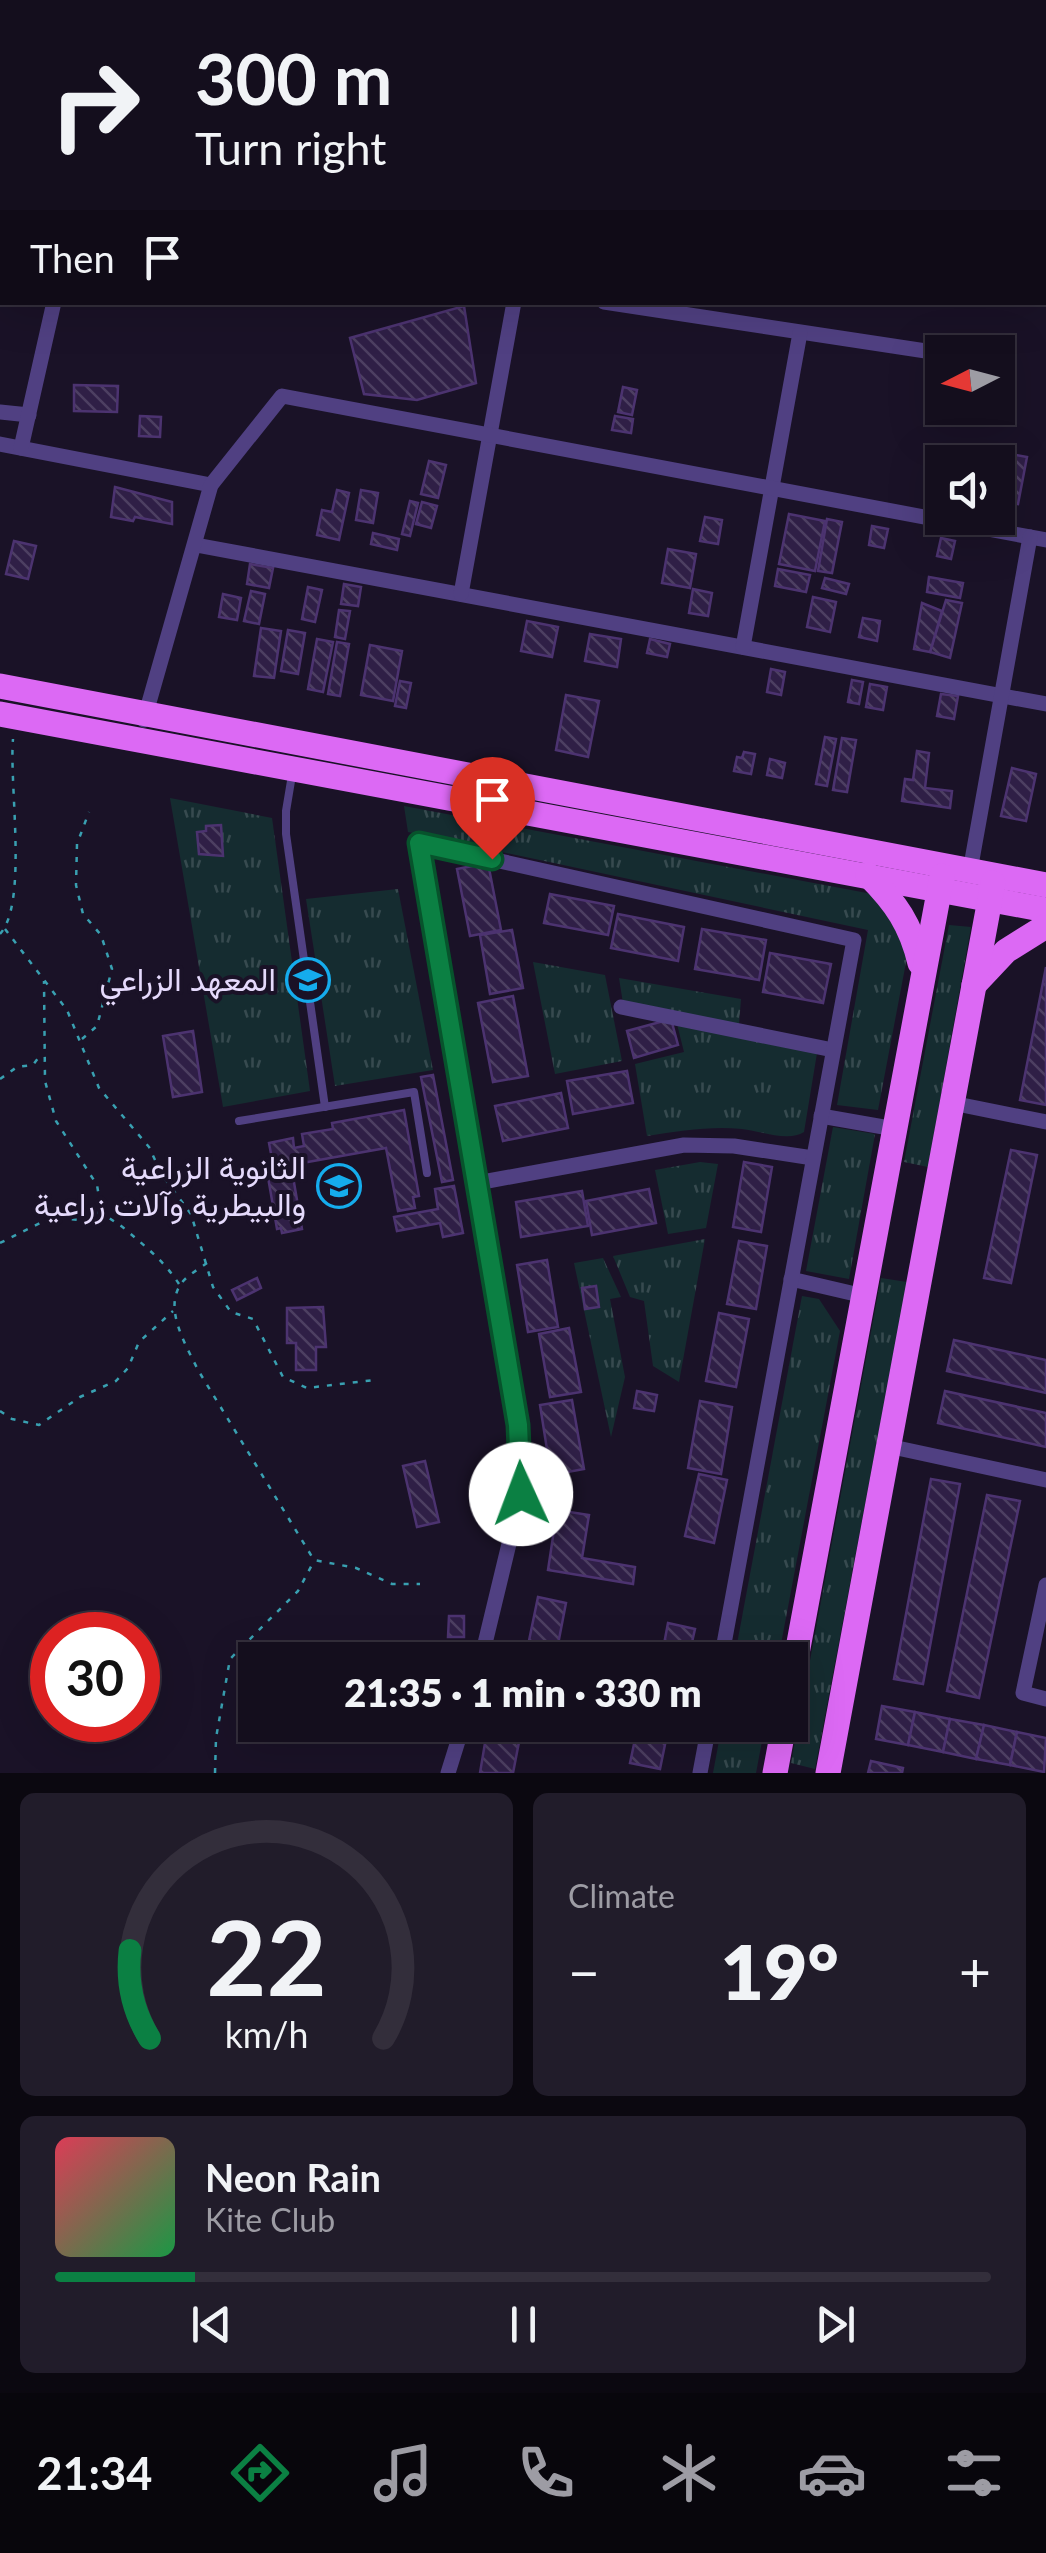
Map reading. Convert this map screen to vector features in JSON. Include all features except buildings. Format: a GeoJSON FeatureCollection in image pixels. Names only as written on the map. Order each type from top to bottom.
{"type":"FeatureCollection","features":[{"type":"Feature","properties":{"kind":"main road"},"geometry":{"type":"LineString","coordinates":[[0,686],[293,767],[868,875],[1046,884]]}},
{"type":"Feature","properties":{"kind":"main road"},"geometry":{"type":"LineString","coordinates":[[8,716],[143,727],[888,857],[941,878],[984,882],[1046,910]]}},
{"type":"Feature","properties":{"kind":"main road"},"geometry":{"type":"LineString","coordinates":[[868,875],[908,922],[923,975]]}},
{"type":"Feature","properties":{"kind":"main road"},"geometry":{"type":"LineString","coordinates":[[799,1642],[941,878]]}},
{"type":"Feature","properties":{"kind":"main road"},"geometry":{"type":"LineString","coordinates":[[828,1773],[974,984],[984,882]]}},
{"type":"Feature","properties":{"kind":"main road"},"geometry":{"type":"LineString","coordinates":[[974,984],[1006,951],[1046,926]]}},
{"type":"Feature","properties":{"kind":"main road"},"geometry":{"type":"LineString","coordinates":[[774,1773],[780,1742]]}},
{"type":"Feature","properties":{"kind":"street"},"geometry":{"type":"LineString","coordinates":[[22,448],[53,305]]}},
{"type":"Feature","properties":{"kind":"street"},"geometry":{"type":"LineString","coordinates":[[461,594],[513,305]]}},
{"type":"Feature","properties":{"kind":"street"},"geometry":{"type":"LineString","coordinates":[[622,305],[925,351]]}},
{"type":"Feature","properties":{"kind":"street"},"geometry":{"type":"LineString","coordinates":[[743,647],[800,334]]}},
{"type":"Feature","properties":{"kind":"street"},"geometry":{"type":"LineString","coordinates":[[143,727],[211,485],[282,396],[1038,538],[1002,695],[984,882]]}},
{"type":"Feature","properties":{"kind":"street"},"geometry":{"type":"LineString","coordinates":[[0,412],[29,415]]}},
{"type":"Feature","properties":{"kind":"street"},"geometry":{"type":"LineString","coordinates":[[0,444],[211,485]]}},
{"type":"Feature","properties":{"kind":"street"},"geometry":{"type":"LineString","coordinates":[[196,545],[1046,704]]}},
{"type":"Feature","properties":{"kind":"street"},"geometry":{"type":"LineString","coordinates":[[485,1642],[521,1494],[518,1425],[419,843],[854,940],[724,1642]]}},
{"type":"Feature","properties":{"kind":"street"},"geometry":{"type":"LineString","coordinates":[[621,1006],[834,1050]]}},
{"type":"Feature","properties":{"kind":"street"},"geometry":{"type":"LineString","coordinates":[[952,1103],[1046,1122]]}},
{"type":"Feature","properties":{"kind":"street"},"geometry":{"type":"LineString","coordinates":[[821,1116],[895,1129]]}},
{"type":"Feature","properties":{"kind":"street"},"geometry":{"type":"LineString","coordinates":[[478,1184],[684,1145],[734,1146],[813,1158]]}},
{"type":"Feature","properties":{"kind":"street"},"geometry":{"type":"LineString","coordinates":[[791,1279],[864,1296]]}},
{"type":"Feature","properties":{"kind":"street"},"geometry":{"type":"LineString","coordinates":[[888,1446],[1046,1480]]}},
{"type":"Feature","properties":{"kind":"street"},"geometry":{"type":"LineString","coordinates":[[1046,1585],[1022,1694],[1046,1699]]}},
{"type":"Feature","properties":{"kind":"street"},"geometry":{"type":"LineString","coordinates":[[448,1773],[458,1742]]}},
{"type":"Feature","properties":{"kind":"street"},"geometry":{"type":"LineString","coordinates":[[700,1773],[705,1742]]}},
{"type":"Feature","properties":{"kind":"lane"},"geometry":{"type":"LineString","coordinates":[[293,767],[286,834],[324,1107]]}},
{"type":"Feature","properties":{"kind":"lane"},"geometry":{"type":"LineString","coordinates":[[238,1121],[414,1092],[427,1173]]}},
{"type":"Feature","properties":{"kind":"path"},"geometry":{"type":"LineString","coordinates":[[0,934],[14,898],[8,716]]}},
{"type":"Feature","properties":{"kind":"path"},"geometry":{"type":"LineString","coordinates":[[81,1040],[97,1026],[112,969],[102,936],[83,914],[76,886],[77,844],[89,812]]}},
{"type":"Feature","properties":{"kind":"path"},"geometry":{"type":"LineString","coordinates":[[5,929],[68,1010],[98,1088],[149,1147],[162,1175],[191,1214],[208,1262],[212,1287],[231,1312],[253,1320],[284,1377],[308,1388],[374,1380]]}},
{"type":"Feature","properties":{"kind":"path"},"geometry":{"type":"LineString","coordinates":[[44,979],[45,1081],[56,1121],[97,1185],[101,1208],[108,1220],[121,1225],[164,1262],[180,1285]]}},
{"type":"Feature","properties":{"kind":"path"},"geometry":{"type":"LineString","coordinates":[[0,1079],[17,1068],[32,1065],[43,1051]]}},
{"type":"Feature","properties":{"kind":"path"},"geometry":{"type":"LineString","coordinates":[[0,1243],[52,1217],[88,1221],[101,1208]]}},
{"type":"Feature","properties":{"kind":"path"},"geometry":{"type":"LineString","coordinates":[[0,1410],[12,1418],[39,1424],[80,1397],[102,1390],[128,1368],[139,1342],[174,1310],[180,1285],[208,1262]]}},
{"type":"Feature","properties":{"kind":"path"},"geometry":{"type":"LineString","coordinates":[[174,1310],[198,1370],[314,1560],[356,1568],[392,1584],[420,1584]]}},
{"type":"Feature","properties":{"kind":"path"},"geometry":{"type":"LineString","coordinates":[[215,1773],[216,1738],[230,1659],[298,1591],[314,1560]]}},
{"type":"Feature","properties":{"kind":"green space"},"geometry":{"type":"Polygon","coordinates":[[[170,798],[272,818],[310,1091],[223,1107],[170,798]]]}},
{"type":"Feature","properties":{"kind":"green space"},"geometry":{"type":"Polygon","coordinates":[[[404,806],[888,897],[907,957],[878,1110],[837,1105],[868,930],[408,832],[404,806]]]}},
{"type":"Feature","properties":{"kind":"green space"},"geometry":{"type":"Polygon","coordinates":[[[398,889],[433,1070],[335,1086],[306,899],[398,889]]]}},
{"type":"Feature","properties":{"kind":"green space"},"geometry":{"type":"Polygon","coordinates":[[[949,925],[971,927],[928,1167],[904,1162],[949,925]]]}},
{"type":"Feature","properties":{"kind":"green space"},"geometry":{"type":"Polygon","coordinates":[[[533,962],[605,975],[622,1061],[555,1074],[533,962]]]}},
{"type":"Feature","properties":{"kind":"green space"},"geometry":{"type":"Polygon","coordinates":[[[619,978],[741,999],[739,1024],[623,1003],[619,978]]]}},
{"type":"Feature","properties":{"kind":"green space"},"geometry":{"type":"Polygon","coordinates":[[[677,1024],[817,1053],[804,1132],[782,1136],[718,1128],[647,1136],[635,1064],[684,1052],[677,1024]]]}},
{"type":"Feature","properties":{"kind":"green space"},"geometry":{"type":"Polygon","coordinates":[[[833,1127],[875,1134],[849,1279],[806,1271],[833,1127]]]}},
{"type":"Feature","properties":{"kind":"green space"},"geometry":{"type":"Polygon","coordinates":[[[700,1162],[718,1164],[706,1228],[668,1234],[655,1170],[700,1162]]]}},
{"type":"Feature","properties":{"kind":"green space"},"geometry":{"type":"Polygon","coordinates":[[[705,1239],[679,1382],[653,1366],[644,1301],[630,1297],[613,1256],[705,1239]]]}},
{"type":"Feature","properties":{"kind":"green space"},"geometry":{"type":"Polygon","coordinates":[[[603,1258],[621,1297],[610,1299],[625,1377],[611,1437],[574,1263],[603,1258]]]}},
{"type":"Feature","properties":{"kind":"green space"},"geometry":{"type":"Polygon","coordinates":[[[881,1278],[907,1282],[815,1769],[791,1763],[795,1742],[808,1742],[808,1671],[881,1278]]]}},
{"type":"Feature","properties":{"kind":"green space"},"geometry":{"type":"Polygon","coordinates":[[[802,1296],[819,1299],[840,1331],[781,1642],[737,1642],[802,1296]]]}},
{"type":"Feature","properties":{"kind":"green space"},"geometry":{"type":"Polygon","coordinates":[[[719,1742],[762,1742],[756,1773],[713,1773],[719,1742]]]}},
{"type":"Feature","properties":{"kind":"place","name":"المعهد الزراعي"},"geometry":{"type":"Point","coordinates":[308,980]}},
{"type":"Feature","properties":{"kind":"place","name":"الثانوية الزراعية والبيطرية وآلات زراعية"},"geometry":{"type":"Point","coordinates":[339,1186]}},
{"type":"Feature","properties":{"kind":"route"},"geometry":{"type":"LineString","coordinates":[[492,859],[419,843],[518,1425],[521,1494]]}}]}
